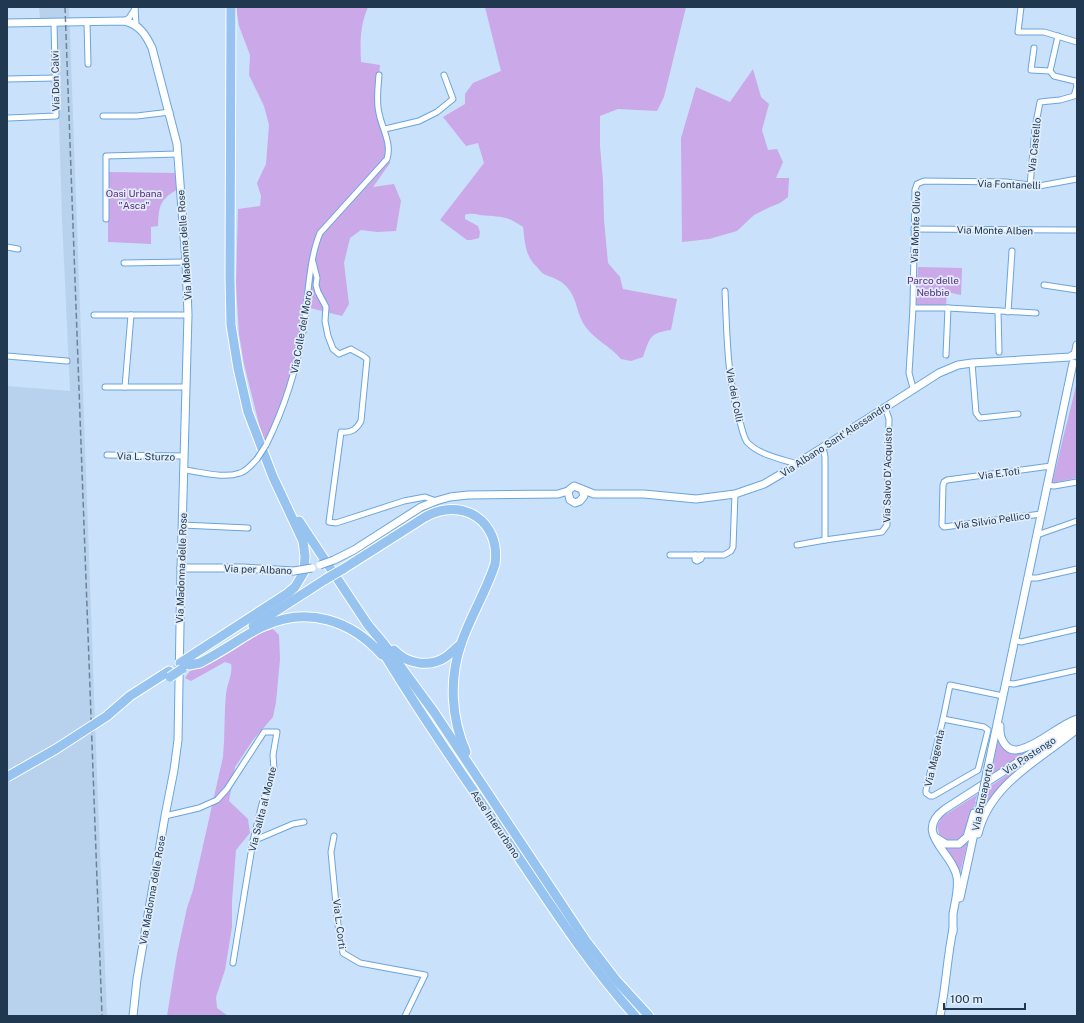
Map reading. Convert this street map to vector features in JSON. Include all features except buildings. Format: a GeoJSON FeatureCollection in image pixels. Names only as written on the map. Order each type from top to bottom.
{"type":"FeatureCollection","features":[{"type":"Feature","properties":{"kind":"highway"},"geometry":{"type":"LineString","coordinates":[[184,666],[288,593],[295,587],[301,578],[305,565],[303,541],[273,477],[248,412],[238,368],[232,325],[230,278],[231,7]]}},
{"type":"Feature","properties":{"kind":"highway"},"geometry":{"type":"LineString","coordinates":[[273,477],[298,519],[368,625],[384,644],[434,712],[517,837]]}},
{"type":"Feature","properties":{"kind":"highway"},"geometry":{"type":"LineString","coordinates":[[7,777],[56,749],[170,674],[425,517],[434,513],[450,510],[461,510],[478,518],[486,525],[491,532],[495,544],[496,556],[492,572],[460,644],[452,689],[457,730],[465,752],[511,822],[517,837]]}},
{"type":"Feature","properties":{"kind":"highway"},"geometry":{"type":"LineString","coordinates":[[345,591],[354,595],[386,642],[404,658],[420,662],[435,661],[446,656],[460,644]]}},
{"type":"Feature","properties":{"kind":"highway"},"geometry":{"type":"LineString","coordinates":[[184,666],[200,663],[263,626],[286,618],[313,616],[335,621],[360,634],[375,647],[390,664]]}},
{"type":"Feature","properties":{"kind":"highway","name":"Asse Interurbano"},"geometry":{"type":"LineString","coordinates":[[368,625],[390,664],[577,944],[635,1016]]}},
{"type":"Feature","properties":{"kind":"highway","name":"Asse Interurbano"},"geometry":{"type":"LineString","coordinates":[[517,837],[586,941],[616,980],[649,1016]]}},
{"type":"Feature","properties":{"kind":"street"},"geometry":{"type":"LineString","coordinates":[[1021,7],[1018,32],[1044,32],[1077,42]]}},
{"type":"Feature","properties":{"kind":"street"},"geometry":{"type":"LineString","coordinates":[[124,21],[129,18],[135,8]]}},
{"type":"Feature","properties":{"kind":"street"},"geometry":{"type":"LineString","coordinates":[[7,23],[124,21],[136,25],[135,8]]}},
{"type":"Feature","properties":{"kind":"street","name":"Via Don Calvi"},"geometry":{"type":"LineString","coordinates":[[8,118],[56,116],[54,22]]}},
{"type":"Feature","properties":{"kind":"street"},"geometry":{"type":"LineString","coordinates":[[87,22],[88,64]]}},
{"type":"Feature","properties":{"kind":"street","name":"Via Madonna delle Rose"},"geometry":{"type":"LineString","coordinates":[[132,1016],[178,740],[188,315],[186,262],[177,144],[170,112],[152,48],[148,39],[136,25]]}},
{"type":"Feature","properties":{"kind":"street"},"geometry":{"type":"LineString","coordinates":[[1050,71],[1058,36]]}},
{"type":"Feature","properties":{"kind":"street","name":"Via Castello"},"geometry":{"type":"LineString","coordinates":[[1030,186],[1035,128],[1040,102],[1060,100],[1074,96],[1077,85],[1075,82],[1054,76],[1050,71],[1031,70],[1034,48]]}},
{"type":"Feature","properties":{"kind":"street","name":"Via Colle del Moro"},"geometry":{"type":"LineString","coordinates":[[184,470],[232,475],[242,473],[257,459],[266,445],[286,398],[296,364],[304,327],[312,262],[320,233],[387,159],[389,152],[385,129],[378,107],[379,75]]}},
{"type":"Feature","properties":{"kind":"street"},"geometry":{"type":"LineString","coordinates":[[385,129],[419,121],[437,112],[453,99],[444,75]]}},
{"type":"Feature","properties":{"kind":"street"},"geometry":{"type":"LineString","coordinates":[[7,79],[56,78]]}},
{"type":"Feature","properties":{"kind":"street"},"geometry":{"type":"LineString","coordinates":[[103,116],[137,116],[170,112]]}},
{"type":"Feature","properties":{"kind":"street"},"geometry":{"type":"LineString","coordinates":[[106,219],[106,156],[178,154]]}},
{"type":"Feature","properties":{"kind":"street","name":"Via Fontanelli"},"geometry":{"type":"LineString","coordinates":[[917,184],[924,181],[1006,182],[1030,186],[1049,185],[1077,179]]}},
{"type":"Feature","properties":{"kind":"street","name":"Via Monte Olivo"},"geometry":{"type":"LineString","coordinates":[[913,388],[909,373],[913,308],[915,190],[917,184]]}},
{"type":"Feature","properties":{"kind":"street","name":"Via Monte Alben"},"geometry":{"type":"LineString","coordinates":[[914,229],[1077,230]]}},
{"type":"Feature","properties":{"kind":"street"},"geometry":{"type":"LineString","coordinates":[[7,247],[18,250]]}},
{"type":"Feature","properties":{"kind":"street"},"geometry":{"type":"LineString","coordinates":[[1008,312],[1012,252]]}},
{"type":"Feature","properties":{"kind":"street"},"geometry":{"type":"LineString","coordinates":[[124,263],[186,262]]}},
{"type":"Feature","properties":{"kind":"street","name":"Via Colle del Moro"},"geometry":{"type":"LineString","coordinates":[[312,262],[317,278],[316,285],[318,292],[326,307],[328,336],[333,349],[339,354],[351,349],[362,354],[367,359],[360,421],[357,428],[349,433],[342,432],[329,522],[336,523],[404,501],[425,496],[436,501]]}},
{"type":"Feature","properties":{"kind":"street"},"geometry":{"type":"LineString","coordinates":[[1044,285],[1077,290]]}},
{"type":"Feature","properties":{"kind":"street","name":"Via dei Colli"},"geometry":{"type":"LineString","coordinates":[[725,291],[730,377],[736,410],[744,437],[755,449],[771,456],[798,464]]}},
{"type":"Feature","properties":{"kind":"street"},"geometry":{"type":"LineString","coordinates":[[913,308],[948,308],[1036,313]]}},
{"type":"Feature","properties":{"kind":"street"},"geometry":{"type":"LineString","coordinates":[[946,355],[948,308]]}},
{"type":"Feature","properties":{"kind":"street"},"geometry":{"type":"LineString","coordinates":[[998,311],[999,352]]}},
{"type":"Feature","properties":{"kind":"street"},"geometry":{"type":"LineString","coordinates":[[125,387],[131,315]]}},
{"type":"Feature","properties":{"kind":"street"},"geometry":{"type":"LineString","coordinates":[[94,316],[188,315]]}},
{"type":"Feature","properties":{"kind":"street","name":"Via Brusaporto"},"geometry":{"type":"LineString","coordinates":[[940,1016],[953,932],[1077,345]]}},
{"type":"Feature","properties":{"kind":"street"},"geometry":{"type":"LineString","coordinates":[[7,356],[67,361]]}},
{"type":"Feature","properties":{"kind":"street","name":"Via Albano Sant'Alessandro"},"geometry":{"type":"LineString","coordinates":[[582,489],[594,494],[644,494],[696,499],[735,494],[764,484],[798,464],[913,388],[948,368],[972,363],[1075,358]]}},
{"type":"Feature","properties":{"kind":"street"},"geometry":{"type":"LineString","coordinates":[[972,363],[976,413],[980,418],[1018,414]]}},
{"type":"Feature","properties":{"kind":"street"},"geometry":{"type":"LineString","coordinates":[[105,387],[186,387]]}},
{"type":"Feature","properties":{"kind":"street","name":"Via Salvo D'Acquisto"},"geometry":{"type":"LineString","coordinates":[[797,545],[877,534],[882,532],[887,525],[889,419],[885,406]]}},
{"type":"Feature","properties":{"kind":"street"},"geometry":{"type":"LineString","coordinates":[[822,447],[825,457],[825,540]]}},
{"type":"Feature","properties":{"kind":"street","name":"Via L. Sturzo"},"geometry":{"type":"LineString","coordinates":[[107,455],[184,456]]}},
{"type":"Feature","properties":{"kind":"street","name":"Via E.Toti"},"geometry":{"type":"LineString","coordinates":[[947,480],[1051,466]]}},
{"type":"Feature","properties":{"kind":"street","name":"Via Silvio Pellico"},"geometry":{"type":"LineString","coordinates":[[947,480],[943,485],[942,525],[944,527],[1041,514]]}},
{"type":"Feature","properties":{"kind":"street"},"geometry":{"type":"LineString","coordinates":[[1047,485],[1054,486],[1077,482]]}},
{"type":"Feature","properties":{"kind":"street"},"geometry":{"type":"LineString","coordinates":[[436,501],[450,497],[468,495],[558,494],[568,491],[574,486],[582,489],[584,494],[582,499],[576,503],[558,494]]}},
{"type":"Feature","properties":{"kind":"street"},"geometry":{"type":"LineString","coordinates":[[568,491],[569,499]]}},
{"type":"Feature","properties":{"kind":"street","name":"Via Albano Sant'Alessandro"},"geometry":{"type":"LineString","coordinates":[[582,499],[594,494]]}},
{"type":"Feature","properties":{"kind":"street"},"geometry":{"type":"LineString","coordinates":[[670,555],[724,555],[731,551],[735,494]]}},
{"type":"Feature","properties":{"kind":"street","name":"Via per Albano"},"geometry":{"type":"LineString","coordinates":[[181,568],[243,568],[294,571],[312,568],[334,560],[354,550],[421,507],[436,501]]}},
{"type":"Feature","properties":{"kind":"street"},"geometry":{"type":"LineString","coordinates":[[1037,535],[1077,521]]}},
{"type":"Feature","properties":{"kind":"street"},"geometry":{"type":"LineString","coordinates":[[182,526],[248,528]]}},
{"type":"Feature","properties":{"kind":"street"},"geometry":{"type":"LineString","coordinates":[[1028,578],[1037,578],[1077,569]]}},
{"type":"Feature","properties":{"kind":"street"},"geometry":{"type":"LineString","coordinates":[[1015,640],[1021,642],[1077,629]]}},
{"type":"Feature","properties":{"kind":"street"},"geometry":{"type":"LineString","coordinates":[[1005,683],[1014,684],[1077,670]]}},
{"type":"Feature","properties":{"kind":"street","name":"Via Magenta"},"geometry":{"type":"LineString","coordinates":[[943,718],[988,730],[978,770],[933,796],[930,796],[926,793],[926,790],[950,685],[1002,699]]}},
{"type":"Feature","properties":{"kind":"street"},"geometry":{"type":"LineString","coordinates":[[1002,699],[1000,733],[1004,743],[1011,749],[1021,750],[1077,719]]}},
{"type":"Feature","properties":{"kind":"street","name":"Via Pastengo"},"geometry":{"type":"LineString","coordinates":[[933,834],[932,826],[937,815],[1077,724]]}},
{"type":"Feature","properties":{"kind":"street"},"geometry":{"type":"LineString","coordinates":[[964,882],[971,864],[979,830],[988,806],[999,792],[1015,777],[1077,729]]}},
{"type":"Feature","properties":{"kind":"street","name":"Via Salita al Monte"},"geometry":{"type":"LineString","coordinates":[[165,816],[199,808],[217,800],[264,732],[277,732],[273,755],[274,769],[262,804],[254,841],[233,963]]}},
{"type":"Feature","properties":{"kind":"street"},"geometry":{"type":"LineString","coordinates":[[933,834],[936,839],[946,844],[955,845],[964,841],[967,837],[974,813],[982,795]]}},
{"type":"Feature","properties":{"kind":"street"},"geometry":{"type":"LineString","coordinates":[[254,841],[293,824],[304,822]]}},
{"type":"Feature","properties":{"kind":"street"},"geometry":{"type":"LineString","coordinates":[[933,834],[956,874],[957,887],[953,916],[953,932]]}},
{"type":"Feature","properties":{"kind":"street","name":"Via L. Corti"},"geometry":{"type":"LineString","coordinates":[[334,836],[331,852],[338,925],[343,953],[360,963],[425,975],[405,1016]]}},
{"type":"Feature","properties":{"kind":"shaded area"},"geometry":{"type":"Polygon","coordinates":[[[39,7],[69,7],[107,1016],[7,1016],[7,386],[70,391],[62,218],[56,19],[40,19],[39,7]]]}},
{"type":"Feature","properties":{"kind":"green space"},"geometry":{"type":"Polygon","coordinates":[[[236,7],[368,7],[363,21],[361,34],[361,62],[380,65],[376,108],[378,118],[384,131],[390,163],[373,187],[394,184],[401,201],[396,231],[377,232],[361,230],[350,238],[344,263],[349,304],[342,316],[306,307],[296,359],[277,417],[265,442],[244,364],[239,334],[236,284],[238,209],[260,206],[261,196],[257,183],[266,164],[269,125],[264,106],[249,75],[250,55],[239,26],[236,7]]]}},
{"type":"Feature","properties":{"kind":"green space"},"geometry":{"type":"Polygon","coordinates":[[[485,7],[686,7],[664,97],[657,111],[618,109],[600,116],[604,220],[608,263],[620,277],[623,289],[677,299],[671,330],[654,335],[647,345],[643,357],[631,361],[621,359],[589,331],[580,317],[573,296],[567,287],[558,280],[543,274],[533,263],[526,248],[523,227],[512,220],[503,217],[467,214],[465,215],[465,219],[478,226],[480,232],[479,238],[467,240],[440,220],[484,163],[478,143],[466,146],[443,117],[465,104],[465,94],[473,83],[501,71],[485,7]]]}},
{"type":"Feature","properties":{"kind":"green space"},"geometry":{"type":"Polygon","coordinates":[[[753,69],[761,97],[769,104],[762,130],[768,150],[777,149],[783,162],[776,178],[789,178],[788,197],[780,203],[754,215],[737,231],[709,239],[682,242],[681,138],[696,87],[730,102],[753,69]]]}},
{"type":"Feature","properties":{"kind":"green space","name":"Oasi Urbana \"Asca\""},"geometry":{"type":"Polygon","coordinates":[[[108,172],[177,173],[178,189],[167,196],[162,203],[159,212],[158,226],[151,227],[151,244],[108,242],[108,172]]]}},
{"type":"Feature","properties":{"kind":"green space","name":"Parco delle Nebbie"},"geometry":{"type":"Polygon","coordinates":[[[918,267],[962,268],[961,295],[947,292],[946,305],[916,306],[918,267]]]}},
{"type":"Feature","properties":{"kind":"green space"},"geometry":{"type":"Polygon","coordinates":[[[1077,382],[1077,478],[1052,483],[1077,382]]]}},
{"type":"Feature","properties":{"kind":"green space"},"geometry":{"type":"Polygon","coordinates":[[[273,629],[279,635],[280,659],[273,717],[253,740],[235,767],[229,801],[248,819],[250,833],[236,850],[232,901],[232,927],[225,970],[216,997],[217,1008],[228,1016],[167,1016],[177,954],[223,757],[226,694],[231,672],[231,664],[225,662],[191,681],[185,678],[190,671],[217,660],[260,633],[273,629]]]}},
{"type":"Feature","properties":{"kind":"green space"},"geometry":{"type":"Polygon","coordinates":[[[1051,737],[991,774],[998,740],[1000,738],[1011,751],[1051,737]]]}},
{"type":"Feature","properties":{"kind":"green space"},"geometry":{"type":"Polygon","coordinates":[[[1040,753],[985,807],[984,807],[989,787],[1040,753]]]}},
{"type":"Feature","properties":{"kind":"green space"},"geometry":{"type":"Polygon","coordinates":[[[978,794],[965,835],[957,842],[947,842],[940,837],[937,826],[942,817],[978,794]]]}},
{"type":"Feature","properties":{"kind":"green space"},"geometry":{"type":"Polygon","coordinates":[[[967,844],[960,873],[942,846],[967,844]]]}},
{"type":"Feature","properties":{"kind":"railway"},"geometry":{"type":"LineString","coordinates":[[65,7],[102,1016]]}}]}
